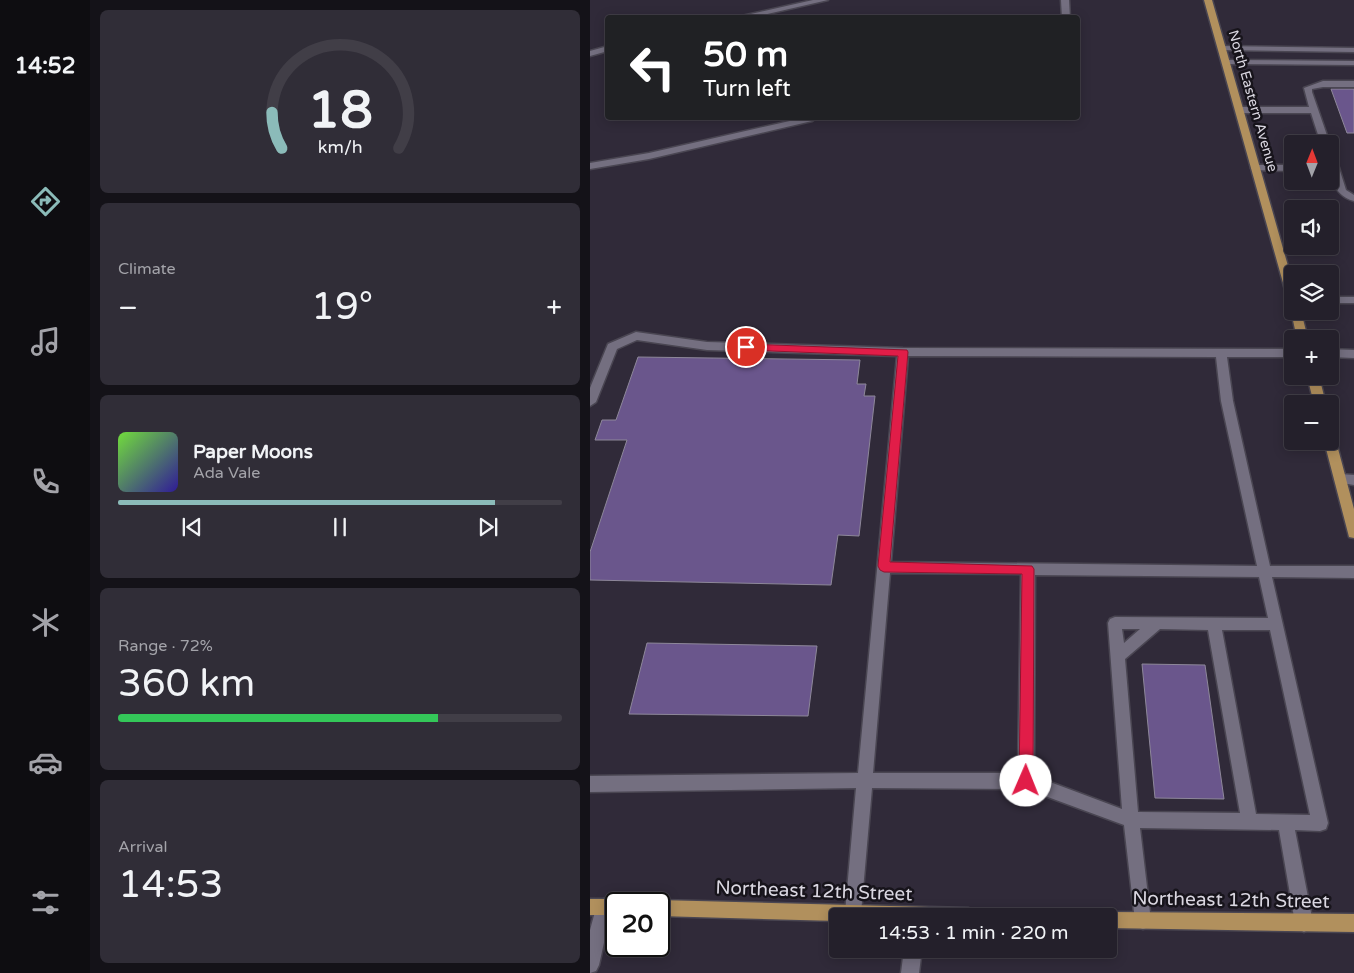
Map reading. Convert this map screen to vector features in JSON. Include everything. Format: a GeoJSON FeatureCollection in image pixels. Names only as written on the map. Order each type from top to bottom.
{"type":"FeatureCollection","features":[{"type":"Feature","properties":{"kind":"main road","name":"North Eastern Avenue"},"geometry":{"type":"LineString","coordinates":[[1208,0],[1284,268]]}},
{"type":"Feature","properties":{"kind":"main road"},"geometry":{"type":"LineString","coordinates":[[1332,450],[1354,533]]}},
{"type":"Feature","properties":{"kind":"main road","name":"Northeast 12th Street"},"geometry":{"type":"LineString","coordinates":[[670,908],[829,912]]}},
{"type":"Feature","properties":{"kind":"main road","name":"Northeast 12th Street"},"geometry":{"type":"LineString","coordinates":[[1117,920],[1354,923]]}},
{"type":"Feature","properties":{"kind":"street"},"geometry":{"type":"LineString","coordinates":[[751,15],[824,0]]}},
{"type":"Feature","properties":{"kind":"street"},"geometry":{"type":"LineString","coordinates":[[1065,0],[1066,15]]}},
{"type":"Feature","properties":{"kind":"street"},"geometry":{"type":"LineString","coordinates":[[1222,48],[1354,50]]}},
{"type":"Feature","properties":{"kind":"street"},"geometry":{"type":"LineString","coordinates":[[590,54],[605,49]]}},
{"type":"Feature","properties":{"kind":"street"},"geometry":{"type":"LineString","coordinates":[[1226,62],[1354,64]]}},
{"type":"Feature","properties":{"kind":"street"},"geometry":{"type":"LineString","coordinates":[[1323,135],[1308,88],[1323,84],[1354,84]]}},
{"type":"Feature","properties":{"kind":"street"},"geometry":{"type":"LineString","coordinates":[[1240,110],[1314,110]]}},
{"type":"Feature","properties":{"kind":"street"},"geometry":{"type":"LineString","coordinates":[[590,166],[658,154],[803,120]]}},
{"type":"Feature","properties":{"kind":"street"},"geometry":{"type":"LineString","coordinates":[[1256,168],[1284,168]]}},
{"type":"Feature","properties":{"kind":"street"},"geometry":{"type":"LineString","coordinates":[[1339,184],[1346,195],[1354,198]]}},
{"type":"Feature","properties":{"kind":"street"},"geometry":{"type":"LineString","coordinates":[[1339,300],[1354,300]]}},
{"type":"Feature","properties":{"kind":"street"},"geometry":{"type":"LineString","coordinates":[[590,402],[612,347],[636,336],[707,346],[903,352],[1284,353]]}},
{"type":"Feature","properties":{"kind":"street"},"geometry":{"type":"LineString","coordinates":[[853,908],[903,352]]}},
{"type":"Feature","properties":{"kind":"street"},"geometry":{"type":"LineString","coordinates":[[590,784],[865,780],[1026,781],[1130,820],[1320,822],[1226,401],[1221,353]]}},
{"type":"Feature","properties":{"kind":"street"},"geometry":{"type":"LineString","coordinates":[[1339,353],[1354,354]]}},
{"type":"Feature","properties":{"kind":"street"},"geometry":{"type":"LineString","coordinates":[[1340,479],[1354,480]]}},
{"type":"Feature","properties":{"kind":"street"},"geometry":{"type":"LineString","coordinates":[[884,566],[1354,572]]}},
{"type":"Feature","properties":{"kind":"street"},"geometry":{"type":"LineString","coordinates":[[1026,781],[1028,569]]}},
{"type":"Feature","properties":{"kind":"street"},"geometry":{"type":"LineString","coordinates":[[1143,921],[1130,820],[1115,623],[1277,624]]}},
{"type":"Feature","properties":{"kind":"street"},"geometry":{"type":"LineString","coordinates":[[1118,656],[1157,623]]}},
{"type":"Feature","properties":{"kind":"street"},"geometry":{"type":"LineString","coordinates":[[1214,624],[1249,821]]}},
{"type":"Feature","properties":{"kind":"street"},"geometry":{"type":"LineString","coordinates":[[1286,822],[1304,923]]}},
{"type":"Feature","properties":{"kind":"street"},"geometry":{"type":"LineString","coordinates":[[590,965],[603,907]]}},
{"type":"Feature","properties":{"kind":"street"},"geometry":{"type":"LineString","coordinates":[[910,973],[912,958]]}},
{"type":"Feature","properties":{"kind":"building"},"geometry":{"type":"Polygon","coordinates":[[[1331,89],[1354,89],[1354,133],[1347,133],[1331,89]]]}},
{"type":"Feature","properties":{"kind":"building"},"geometry":{"type":"Polygon","coordinates":[[[638,357],[860,360],[857,384],[866,384],[864,396],[875,396],[859,536],[838,535],[831,585],[590,580],[590,552],[627,440],[595,440],[602,420],[616,420],[638,357]]]}},
{"type":"Feature","properties":{"kind":"building"},"geometry":{"type":"Polygon","coordinates":[[[647,643],[817,646],[808,716],[629,714],[647,643]]]}},
{"type":"Feature","properties":{"kind":"building"},"geometry":{"type":"Polygon","coordinates":[[[1142,664],[1205,665],[1224,799],[1155,798],[1142,664]]]}},
{"type":"Feature","properties":{"kind":"route"},"geometry":{"type":"LineString","coordinates":[[746,347],[903,352],[884,566],[1028,569],[1026,781]]}}]}
